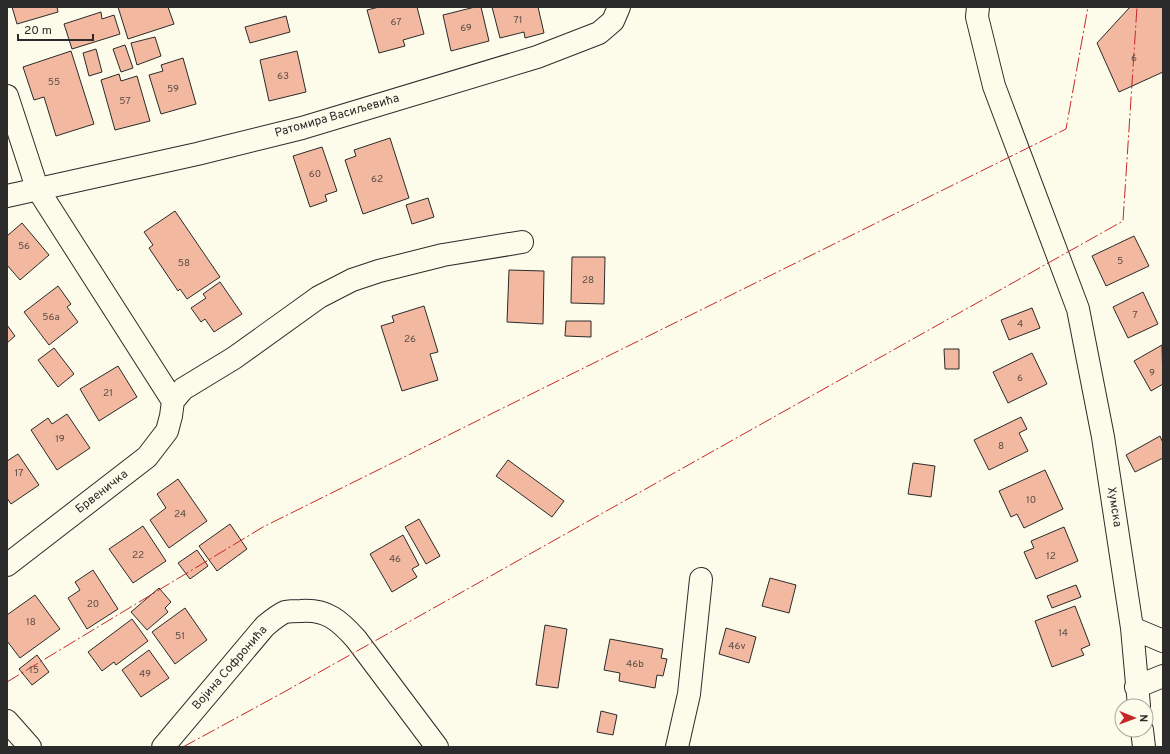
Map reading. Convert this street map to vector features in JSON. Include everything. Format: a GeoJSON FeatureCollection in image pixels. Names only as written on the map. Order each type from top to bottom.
{"type":"FeatureCollection","features":[{"type":"Feature","properties":{"kind":"street","name":"Ратомира Васиљевића"},"geometry":{"type":"LineString","coordinates":[[7,196],[37,188],[197,154],[302,128],[536,57],[599,33],[613,22],[619,7]]}},
{"type":"Feature","properties":{"kind":"street","name":"Хумска"},"geometry":{"type":"LineString","coordinates":[[978,7],[977,17],[994,86],[1078,309],[1103,437],[1132,628],[1137,697]]}},
{"type":"Feature","properties":{"kind":"street"},"geometry":{"type":"LineString","coordinates":[[7,96],[37,188],[173,401],[183,388],[234,358],[319,297],[352,280],[379,271],[443,255],[522,242]]}},
{"type":"Feature","properties":{"kind":"street","name":"Брвеничка"},"geometry":{"type":"LineString","coordinates":[[7,565],[147,457],[167,431],[173,401]]}},
{"type":"Feature","properties":{"kind":"street"},"geometry":{"type":"LineString","coordinates":[[678,747],[689,694],[701,579]]}},
{"type":"Feature","properties":{"kind":"street","name":"Војина Софронића"},"geometry":{"type":"LineString","coordinates":[[163,747],[265,626],[286,612],[311,610],[324,613],[346,628],[437,747]]}},
{"type":"Feature","properties":{"kind":"street"},"geometry":{"type":"LineString","coordinates":[[1132,628],[1163,640]]}},
{"type":"Feature","properties":{"kind":"street"},"geometry":{"type":"LineString","coordinates":[[1137,697],[1163,676]]}},
{"type":"Feature","properties":{"kind":"street"},"geometry":{"type":"LineString","coordinates":[[7,721],[30,747]]}},
{"type":"Feature","properties":{"kind":"building"},"geometry":{"type":"Polygon","coordinates":[[[12,7],[57,7],[58,12],[17,24],[12,7]]]}},
{"type":"Feature","properties":{"kind":"building"},"geometry":{"type":"Polygon","coordinates":[[[118,7],[168,7],[174,24],[128,39],[118,7]]]}},
{"type":"Feature","properties":{"kind":"building"},"geometry":{"type":"Polygon","coordinates":[[[379,7],[417,7],[424,34],[403,40],[405,46],[379,53],[367,10],[379,7]]]}},
{"type":"Feature","properties":{"kind":"building"},"geometry":{"type":"Polygon","coordinates":[[[475,7],[481,7],[489,41],[451,51],[443,15],[475,7]]]}},
{"type":"Feature","properties":{"kind":"building"},"geometry":{"type":"Polygon","coordinates":[[[492,7],[538,7],[544,33],[525,38],[524,32],[500,38],[492,7]]]}},
{"type":"Feature","properties":{"kind":"building"},"geometry":{"type":"Polygon","coordinates":[[[1130,7],[1163,7],[1163,72],[1119,92],[1097,43],[1130,7]]]}},
{"type":"Feature","properties":{"kind":"building"},"geometry":{"type":"Polygon","coordinates":[[[101,12],[102,19],[114,15],[120,34],[72,49],[64,24],[101,12]]]}},
{"type":"Feature","properties":{"kind":"building"},"geometry":{"type":"Polygon","coordinates":[[[286,16],[290,32],[250,43],[245,27],[286,16]]]}},
{"type":"Feature","properties":{"kind":"building"},"geometry":{"type":"Polygon","coordinates":[[[155,37],[161,56],[137,65],[131,43],[155,37]]]}},
{"type":"Feature","properties":{"kind":"building"},"geometry":{"type":"Polygon","coordinates":[[[125,45],[133,68],[121,72],[113,49],[125,45]]]}},
{"type":"Feature","properties":{"kind":"building"},"geometry":{"type":"Polygon","coordinates":[[[96,49],[102,72],[89,76],[83,53],[96,49]]]}},
{"type":"Feature","properties":{"kind":"building"},"geometry":{"type":"Polygon","coordinates":[[[71,51],[94,124],[56,136],[44,97],[34,100],[23,67],[71,51]]]}},
{"type":"Feature","properties":{"kind":"building"},"geometry":{"type":"Polygon","coordinates":[[[297,51],[306,92],[269,101],[260,60],[297,51]]]}},
{"type":"Feature","properties":{"kind":"building"},"geometry":{"type":"Polygon","coordinates":[[[183,58],[196,104],[161,114],[149,75],[163,71],[161,65],[183,58]]]}},
{"type":"Feature","properties":{"kind":"building"},"geometry":{"type":"Polygon","coordinates":[[[119,74],[121,81],[137,76],[150,121],[115,130],[101,80],[119,74]]]}},
{"type":"Feature","properties":{"kind":"building"},"geometry":{"type":"Polygon","coordinates":[[[390,138],[409,198],[363,214],[345,160],[356,156],[354,150],[390,138]]]}},
{"type":"Feature","properties":{"kind":"building"},"geometry":{"type":"Polygon","coordinates":[[[322,147],[337,191],[325,195],[327,201],[310,207],[293,156],[322,147]]]}},
{"type":"Feature","properties":{"kind":"building"},"geometry":{"type":"Polygon","coordinates":[[[428,198],[434,217],[412,224],[406,205],[428,198]]]}},
{"type":"Feature","properties":{"kind":"building"},"geometry":{"type":"Polygon","coordinates":[[[175,211],[220,277],[187,299],[180,289],[178,291],[149,248],[153,245],[144,232],[175,211]]]}},
{"type":"Feature","properties":{"kind":"building"},"geometry":{"type":"Polygon","coordinates":[[[22,223],[49,255],[20,280],[7,265],[7,236],[22,223]]]}},
{"type":"Feature","properties":{"kind":"building"},"geometry":{"type":"Polygon","coordinates":[[[1134,236],[1149,266],[1106,286],[1092,256],[1134,236]]]}},
{"type":"Feature","properties":{"kind":"building"},"geometry":{"type":"Polygon","coordinates":[[[572,257],[605,257],[604,304],[571,303],[572,257]]]}},
{"type":"Feature","properties":{"kind":"building"},"geometry":{"type":"Polygon","coordinates":[[[509,270],[544,271],[543,324],[507,322],[509,270]]]}},
{"type":"Feature","properties":{"kind":"building"},"geometry":{"type":"Polygon","coordinates":[[[220,282],[242,314],[214,332],[205,319],[201,322],[191,308],[206,298],[203,294],[220,282]]]}},
{"type":"Feature","properties":{"kind":"building"},"geometry":{"type":"Polygon","coordinates":[[[58,286],[71,304],[67,307],[78,322],[49,345],[24,312],[58,286]]]}},
{"type":"Feature","properties":{"kind":"building"},"geometry":{"type":"Polygon","coordinates":[[[1143,292],[1158,324],[1128,338],[1113,307],[1143,292]]]}},
{"type":"Feature","properties":{"kind":"building"},"geometry":{"type":"Polygon","coordinates":[[[424,306],[438,352],[430,354],[438,380],[402,391],[381,326],[394,322],[392,316],[424,306]]]}},
{"type":"Feature","properties":{"kind":"building"},"geometry":{"type":"Polygon","coordinates":[[[1032,308],[1040,328],[1009,340],[1001,320],[1032,308]]]}},
{"type":"Feature","properties":{"kind":"building"},"geometry":{"type":"Polygon","coordinates":[[[566,321],[591,321],[591,337],[565,336],[566,321]]]}},
{"type":"Feature","properties":{"kind":"building"},"geometry":{"type":"Polygon","coordinates":[[[7,325],[15,336],[7,343],[7,325]]]}},
{"type":"Feature","properties":{"kind":"building"},"geometry":{"type":"Polygon","coordinates":[[[1162,345],[1163,384],[1151,391],[1134,361],[1162,345]]]}},
{"type":"Feature","properties":{"kind":"building"},"geometry":{"type":"Polygon","coordinates":[[[54,348],[74,374],[58,387],[38,360],[54,348]]]}},
{"type":"Feature","properties":{"kind":"building"},"geometry":{"type":"Polygon","coordinates":[[[944,349],[959,349],[959,369],[945,369],[944,349]]]}},
{"type":"Feature","properties":{"kind":"building"},"geometry":{"type":"Polygon","coordinates":[[[1032,353],[1047,384],[1008,403],[993,372],[1032,353]]]}},
{"type":"Feature","properties":{"kind":"building"},"geometry":{"type":"Polygon","coordinates":[[[118,366],[137,397],[99,421],[80,389],[118,366]]]}},
{"type":"Feature","properties":{"kind":"building"},"geometry":{"type":"Polygon","coordinates":[[[67,414],[90,448],[57,470],[31,430],[48,418],[52,424],[67,414]]]}},
{"type":"Feature","properties":{"kind":"building"},"geometry":{"type":"Polygon","coordinates":[[[1021,417],[1027,429],[1019,433],[1028,451],[989,470],[974,440],[1021,417]]]}},
{"type":"Feature","properties":{"kind":"building"},"geometry":{"type":"Polygon","coordinates":[[[1160,436],[1163,443],[1163,458],[1135,472],[1126,455],[1160,436]]]}},
{"type":"Feature","properties":{"kind":"building"},"geometry":{"type":"Polygon","coordinates":[[[18,454],[39,485],[11,504],[7,498],[7,461],[18,454]]]}},
{"type":"Feature","properties":{"kind":"building"},"geometry":{"type":"Polygon","coordinates":[[[508,460],[564,501],[552,517],[496,476],[508,460]]]}},
{"type":"Feature","properties":{"kind":"building"},"geometry":{"type":"Polygon","coordinates":[[[913,463],[935,466],[931,497],[908,494],[913,463]]]}},
{"type":"Feature","properties":{"kind":"building"},"geometry":{"type":"Polygon","coordinates":[[[1045,470],[1063,509],[1024,528],[1017,514],[1011,517],[999,491],[1045,470]]]}},
{"type":"Feature","properties":{"kind":"building"},"geometry":{"type":"Polygon","coordinates":[[[178,479],[207,521],[169,548],[150,520],[166,508],[157,494],[178,479]]]}},
{"type":"Feature","properties":{"kind":"building"},"geometry":{"type":"Polygon","coordinates":[[[419,519],[440,556],[426,564],[405,527],[419,519]]]}},
{"type":"Feature","properties":{"kind":"building"},"geometry":{"type":"Polygon","coordinates":[[[230,524],[247,549],[217,571],[199,546],[230,524]]]}},
{"type":"Feature","properties":{"kind":"building"},"geometry":{"type":"Polygon","coordinates":[[[143,526],[166,561],[133,583],[109,549],[143,526]]]}},
{"type":"Feature","properties":{"kind":"building"},"geometry":{"type":"Polygon","coordinates":[[[1064,527],[1078,561],[1036,579],[1024,552],[1034,548],[1031,541],[1064,527]]]}},
{"type":"Feature","properties":{"kind":"building"},"geometry":{"type":"Polygon","coordinates":[[[403,535],[419,565],[412,569],[417,577],[392,592],[370,554],[403,535]]]}},
{"type":"Feature","properties":{"kind":"building"},"geometry":{"type":"Polygon","coordinates":[[[197,550],[208,566],[190,579],[178,563],[197,550]]]}},
{"type":"Feature","properties":{"kind":"building"},"geometry":{"type":"Polygon","coordinates":[[[93,570],[118,609],[87,629],[68,598],[80,590],[75,582],[93,570]]]}},
{"type":"Feature","properties":{"kind":"building"},"geometry":{"type":"Polygon","coordinates":[[[770,578],[796,585],[789,613],[762,606],[770,578]]]}},
{"type":"Feature","properties":{"kind":"building"},"geometry":{"type":"Polygon","coordinates":[[[1076,585],[1081,597],[1052,608],[1047,596],[1076,585]]]}},
{"type":"Feature","properties":{"kind":"building"},"geometry":{"type":"Polygon","coordinates":[[[159,588],[171,602],[165,608],[168,612],[147,630],[131,612],[159,588]]]}},
{"type":"Feature","properties":{"kind":"building"},"geometry":{"type":"Polygon","coordinates":[[[35,595],[60,629],[20,658],[7,641],[7,615],[35,595]]]}},
{"type":"Feature","properties":{"kind":"building"},"geometry":{"type":"Polygon","coordinates":[[[1075,606],[1090,645],[1081,649],[1084,655],[1052,667],[1035,621],[1075,606]]]}},
{"type":"Feature","properties":{"kind":"building"},"geometry":{"type":"Polygon","coordinates":[[[185,608],[207,640],[175,664],[152,632],[185,608]]]}},
{"type":"Feature","properties":{"kind":"building"},"geometry":{"type":"Polygon","coordinates":[[[132,619],[148,641],[116,665],[114,662],[102,671],[88,652],[132,619]]]}},
{"type":"Feature","properties":{"kind":"building"},"geometry":{"type":"Polygon","coordinates":[[[545,625],[567,629],[558,688],[536,685],[545,625]]]}},
{"type":"Feature","properties":{"kind":"building"},"geometry":{"type":"Polygon","coordinates":[[[726,628],[756,637],[749,663],[719,654],[726,628]]]}},
{"type":"Feature","properties":{"kind":"building"},"geometry":{"type":"Polygon","coordinates":[[[610,639],[663,649],[661,658],[667,659],[663,676],[657,675],[655,688],[619,681],[620,673],[604,670],[610,639]]]}},
{"type":"Feature","properties":{"kind":"building"},"geometry":{"type":"Polygon","coordinates":[[[149,650],[169,678],[141,697],[122,670],[149,650]]]}},
{"type":"Feature","properties":{"kind":"building"},"geometry":{"type":"Polygon","coordinates":[[[37,655],[49,672],[32,685],[19,669],[37,655]]]}},
{"type":"Feature","properties":{"kind":"building"},"geometry":{"type":"Polygon","coordinates":[[[601,711],[617,715],[613,735],[597,732],[601,711]]]}},
{"type":"Feature","properties":{"kind":"power"},"geometry":{"type":"LineString","coordinates":[[7,682],[263,527],[1066,129],[1088,7]]}},
{"type":"Feature","properties":{"kind":"power"},"geometry":{"type":"LineString","coordinates":[[183,747],[284,692],[1123,221],[1137,7]]}}]}
